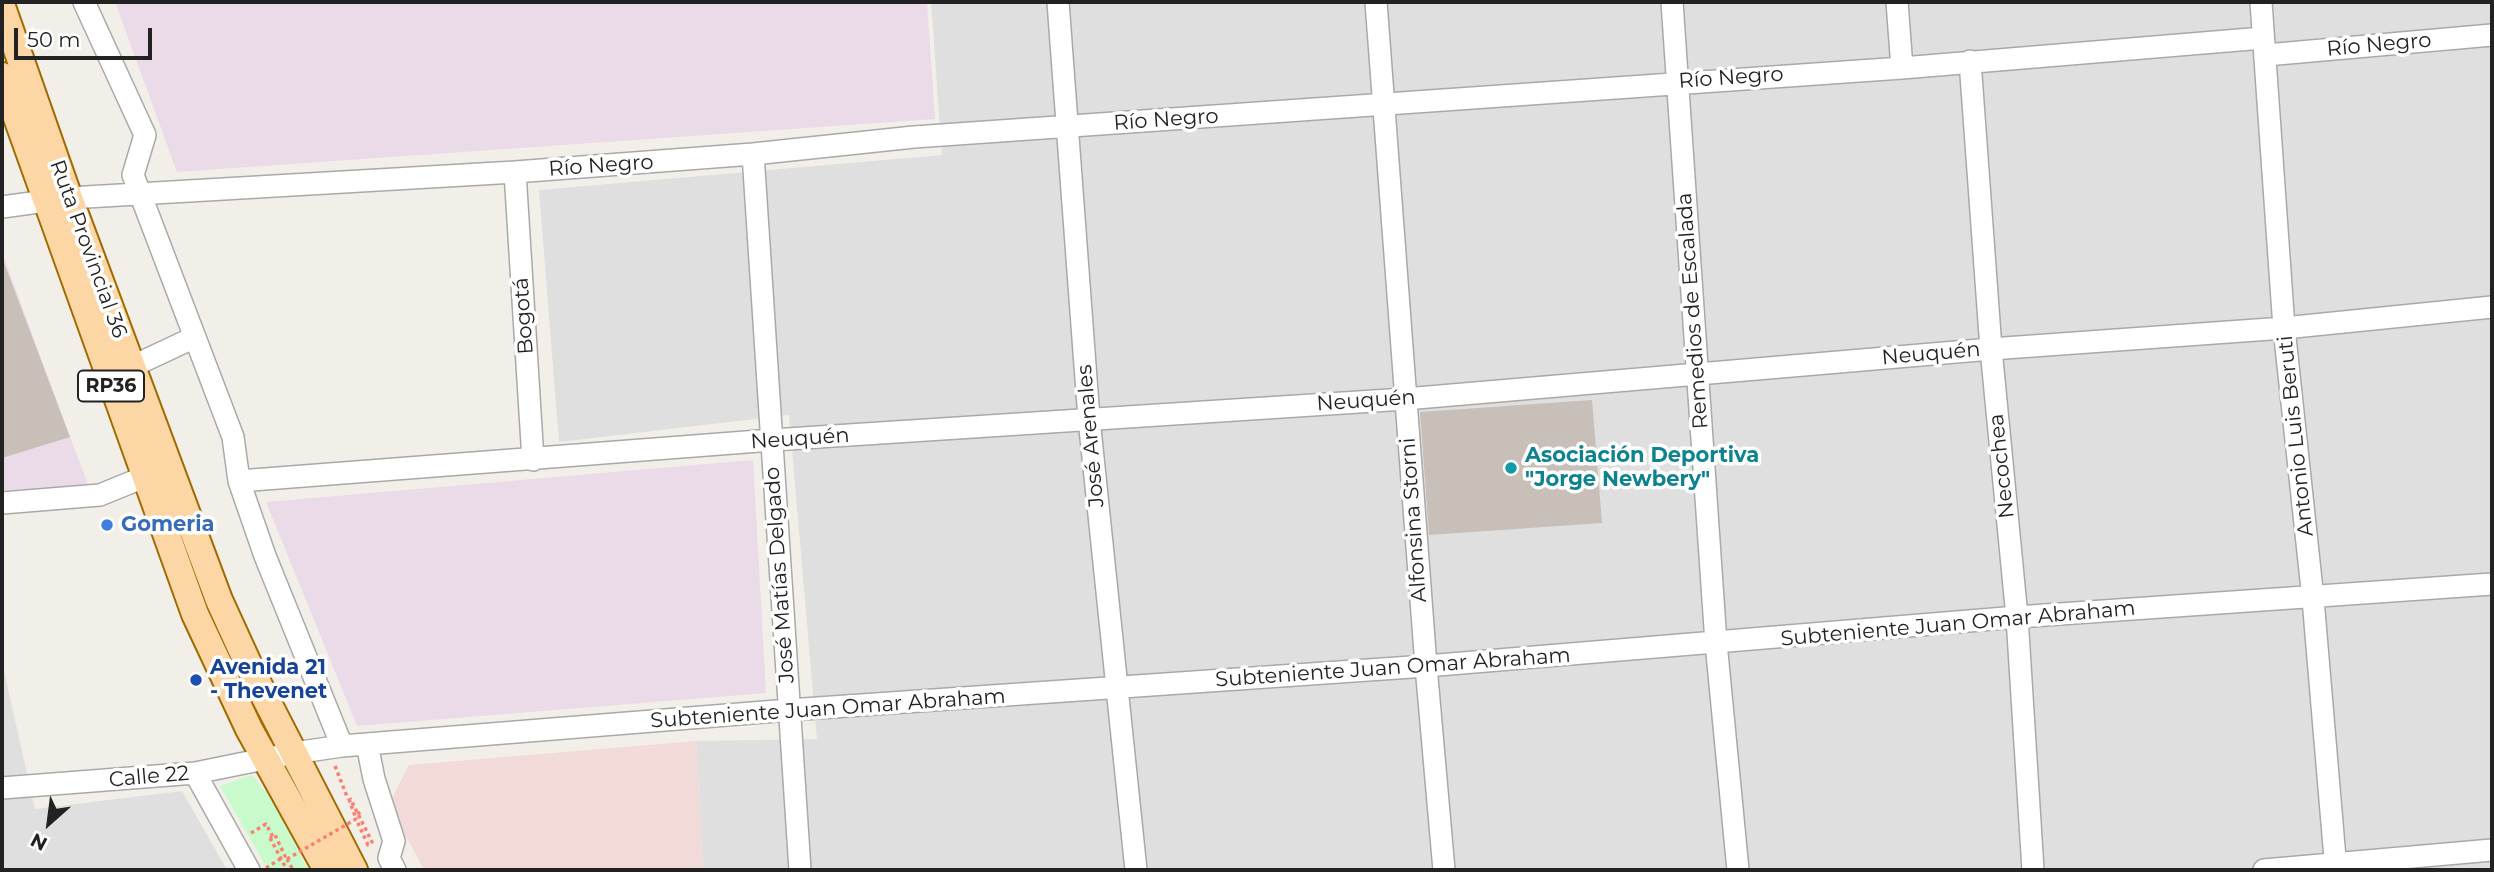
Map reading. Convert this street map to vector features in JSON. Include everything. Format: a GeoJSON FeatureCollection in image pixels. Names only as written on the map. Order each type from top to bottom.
{"type":"FeatureCollection","features":[{"type":"Feature","properties":{"kind":"main road","name":"Ruta Provincial 36"},"geometry":{"type":"LineString","coordinates":[[2,7],[57,200],[144,477],[206,641],[266,761],[327,870]]}},
{"type":"Feature","properties":{"kind":"main road","name":"Ruta Provincial 36"},"geometry":{"type":"LineString","coordinates":[[2,76],[131,367],[223,609],[354,870]]}},
{"type":"Feature","properties":{"kind":"street"},"geometry":{"type":"LineString","coordinates":[[84,2],[145,135],[145,143],[133,169],[233,438],[239,481],[342,746]]}},
{"type":"Feature","properties":{"kind":"street","name":"José Arenales"},"geometry":{"type":"LineString","coordinates":[[1058,2],[1089,419],[1115,689],[1136,870]]}},
{"type":"Feature","properties":{"kind":"street","name":"Alfonsina Storni"},"geometry":{"type":"LineString","coordinates":[[1376,2],[1444,870]]}},
{"type":"Feature","properties":{"kind":"street","name":"Remedios de Escalada"},"geometry":{"type":"LineString","coordinates":[[1672,2],[1716,643],[1738,870]]}},
{"type":"Feature","properties":{"kind":"street"},"geometry":{"type":"LineString","coordinates":[[1896,2],[1902,68]]}},
{"type":"Feature","properties":{"kind":"street","name":"Antonio Luis Beruti"},"geometry":{"type":"LineString","coordinates":[[2261,2],[2284,328],[2314,598],[2336,868]]}},
{"type":"Feature","properties":{"kind":"street","name":"Río Negro"},"geometry":{"type":"LineString","coordinates":[[2,207],[143,194],[515,172],[752,154],[914,137],[1902,68],[1970,61],[2492,35]]}},
{"type":"Feature","properties":{"kind":"street","name":"Necochea"},"geometry":{"type":"LineString","coordinates":[[1970,61],[1991,349],[2017,617],[2033,870]]}},
{"type":"Feature","properties":{"kind":"street","name":"José Matías Delgado"},"geometry":{"type":"LineString","coordinates":[[752,154],[800,870]]}},
{"type":"Feature","properties":{"kind":"street","name":"Bogotá"},"geometry":{"type":"LineString","coordinates":[[515,172],[533,460]]}},
{"type":"Feature","properties":{"kind":"street","name":"Neuquén"},"geometry":{"type":"LineString","coordinates":[[239,481],[772,440],[1405,399],[1991,349],[2284,328],[2492,307]]}},
{"type":"Feature","properties":{"kind":"street"},"geometry":{"type":"LineString","coordinates":[[131,367],[195,337]]}},
{"type":"Feature","properties":{"kind":"street"},"geometry":{"type":"LineString","coordinates":[[2,503],[100,495],[144,477]]}},
{"type":"Feature","properties":{"kind":"street","name":"Subteniente Juan Omar Abraham"},"geometry":{"type":"LineString","coordinates":[[294,753],[342,746],[789,710],[1426,666],[2017,617],[2492,584]]}},
{"type":"Feature","properties":{"kind":"street"},"geometry":{"type":"LineString","coordinates":[[367,744],[377,789],[394,841],[389,858],[396,870]]}},
{"type":"Feature","properties":{"kind":"street","name":"Calle 22"},"geometry":{"type":"LineString","coordinates":[[2,788],[195,774],[294,753]]}},
{"type":"Feature","properties":{"kind":"street"},"geometry":{"type":"LineString","coordinates":[[195,774],[249,870]]}},
{"type":"Feature","properties":{"kind":"street"},"geometry":{"type":"LineString","coordinates":[[2263,870],[2336,868],[2492,850]]}},
{"type":"Feature","properties":{"kind":"path"},"geometry":{"type":"LineString","coordinates":[[293,870],[287,859],[356,818],[368,845],[372,842],[342,786]]}},
{"type":"Feature","properties":{"kind":"path"},"geometry":{"type":"LineString","coordinates":[[349,798],[355,816]]}},
{"type":"Feature","properties":{"kind":"path"},"geometry":{"type":"LineString","coordinates":[[266,824],[286,870]]}},
{"type":"Feature","properties":{"kind":"path"},"geometry":{"type":"LineString","coordinates":[[263,870],[285,856],[272,838]]}},
{"type":"Feature","properties":{"kind":"shaded area"},"geometry":{"type":"Polygon","coordinates":[[[115,2],[927,2],[935,119],[177,172],[115,2]]]}},
{"type":"Feature","properties":{"kind":"shaded area"},"geometry":{"type":"Polygon","coordinates":[[[931,2],[2492,2],[2492,870],[703,870],[696,741],[817,739],[789,415],[559,442],[539,190],[942,155],[931,2]]]}},
{"type":"Feature","properties":{"kind":"shaded area"},"geometry":{"type":"Polygon","coordinates":[[[2,252],[70,437],[89,487],[2,490],[2,252]]]}},
{"type":"Feature","properties":{"kind":"shaded area"},"geometry":{"type":"Polygon","coordinates":[[[753,460],[766,693],[357,726],[266,502],[753,460]]]}},
{"type":"Feature","properties":{"kind":"shaded area"},"geometry":{"type":"Polygon","coordinates":[[[2,662],[35,809],[182,791],[227,870],[2,870],[2,662]]]}},
{"type":"Feature","properties":{"kind":"shaded area"},"geometry":{"type":"Polygon","coordinates":[[[696,741],[703,870],[424,870],[389,804],[409,765],[696,741]]]}},
{"type":"Feature","properties":{"kind":"green space"},"geometry":{"type":"Polygon","coordinates":[[[252,775],[271,798],[308,870],[268,870],[220,786],[252,775]]]}},
{"type":"Feature","properties":{"kind":"building"},"geometry":{"type":"Polygon","coordinates":[[[2,257],[70,437],[2,458],[2,257]]]}},
{"type":"Feature","properties":{"kind":"building","name":"Asociación Deportiva \"Jorge Newbery\""},"geometry":{"type":"Polygon","coordinates":[[[1592,400],[1602,523],[1429,535],[1420,412],[1592,400]]]}},
{"type":"Feature","properties":{"kind":"place","name":"Asociación Deportiva \"Jorge Newbery\""},"geometry":{"type":"Point","coordinates":[1511,468]}},
{"type":"Feature","properties":{"kind":"place","name":"Gomeria"},"geometry":{"type":"Point","coordinates":[107,525]}},
{"type":"Feature","properties":{"kind":"place","name":"Avenida 21 - Thevenet"},"geometry":{"type":"Point","coordinates":[196,680]}}]}
